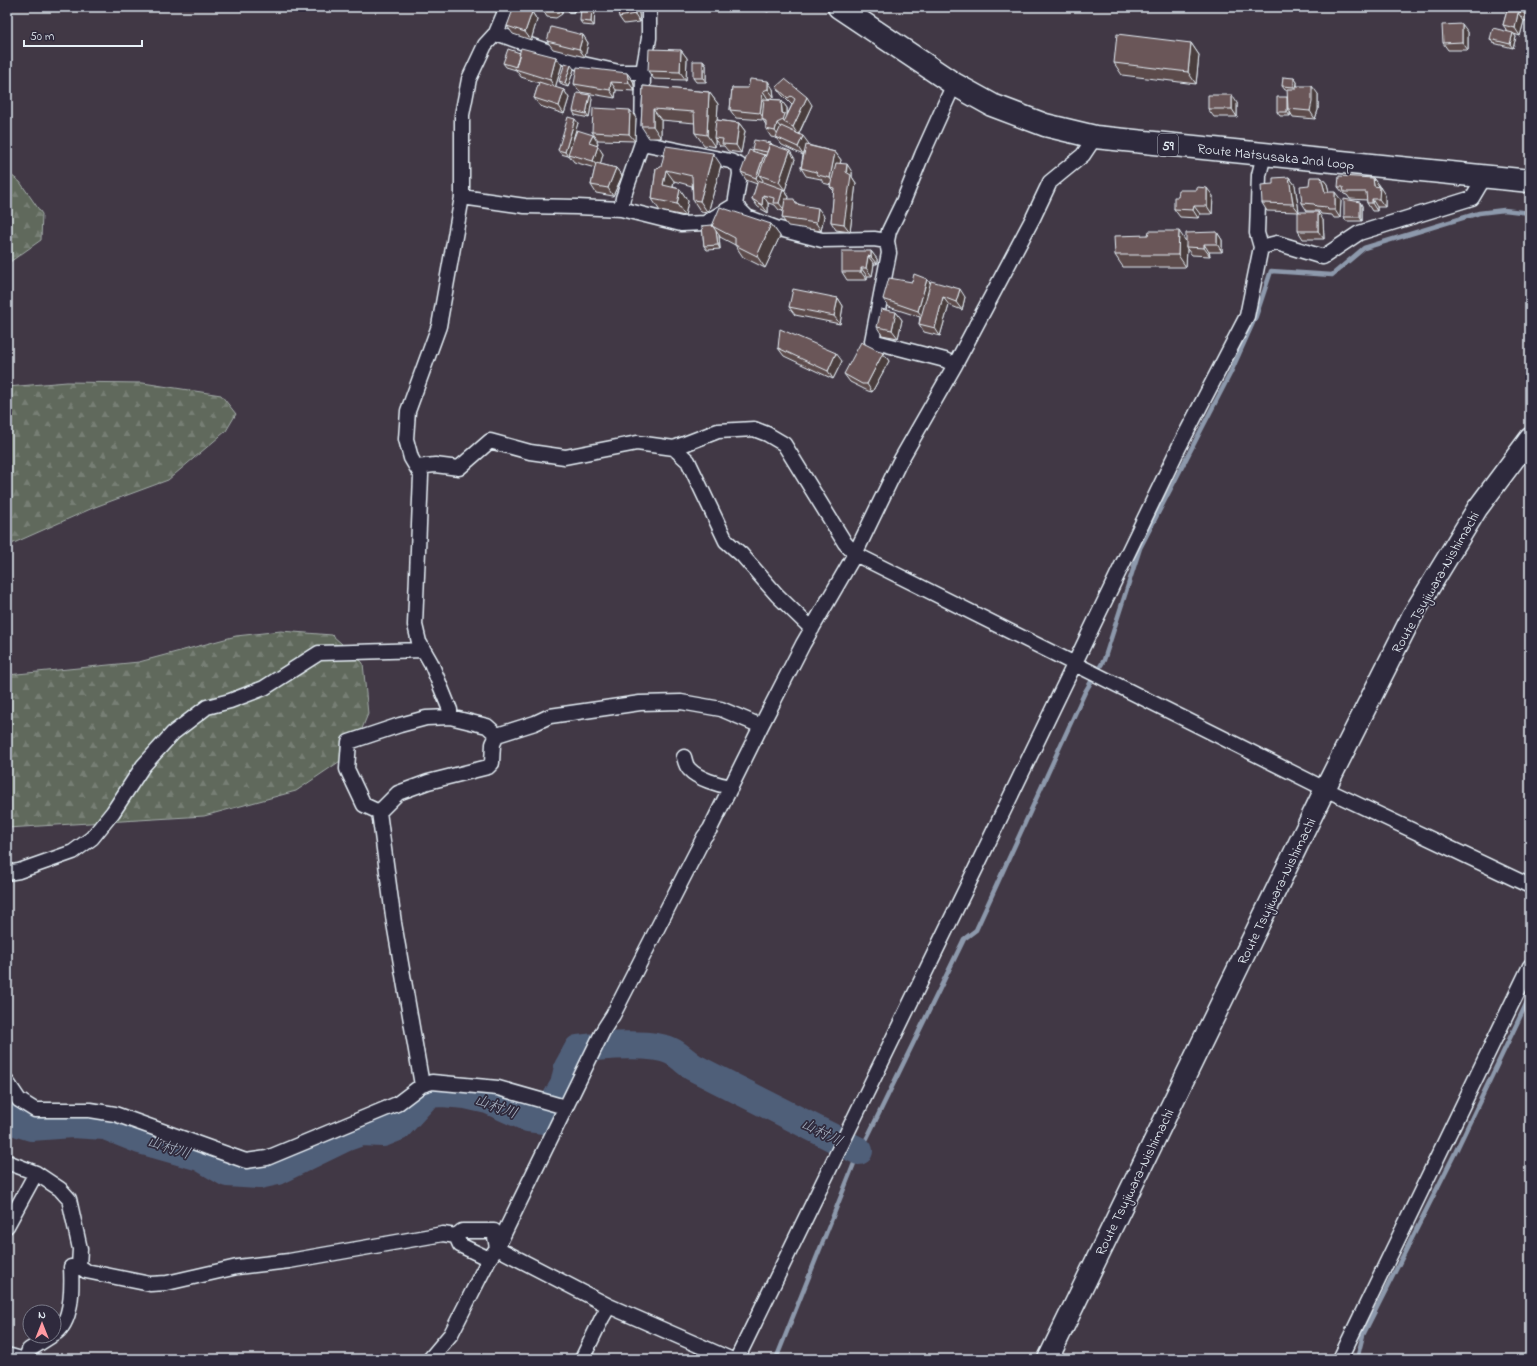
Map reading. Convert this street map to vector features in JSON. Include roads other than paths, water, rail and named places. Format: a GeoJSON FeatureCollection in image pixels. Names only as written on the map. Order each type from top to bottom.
{"type":"FeatureCollection","features":[{"type":"Feature","properties":{"kind":"main road","name":"Route Matsusaka 2nd Loop"},"geometry":{"type":"LineString","coordinates":[[840,7],[954,84],[992,105],[1045,126],[1095,137],[1530,181]]}},
{"type":"Feature","properties":{"kind":"main road","name":"Route Tsujiwara-Nishimachi"},"geometry":{"type":"LineString","coordinates":[[1048,1359],[1325,789],[1412,616],[1477,509],[1530,438]]}},
{"type":"Feature","properties":{"kind":"street"},"geometry":{"type":"LineString","coordinates":[[450,717],[450,710],[431,663],[419,642],[415,625],[421,475],[411,458],[406,439],[408,411],[439,326],[462,197],[462,115],[469,79],[485,45],[496,33],[507,7]]}},
{"type":"Feature","properties":{"kind":"street"},"geometry":{"type":"LineString","coordinates":[[621,209],[623,198],[642,143],[643,72],[649,38],[649,7]]}},
{"type":"Feature","properties":{"kind":"street"},"geometry":{"type":"LineString","coordinates":[[496,33],[583,64],[619,72],[643,72]]}},
{"type":"Feature","properties":{"kind":"street"},"geometry":{"type":"LineString","coordinates":[[954,84],[889,231],[887,241],[889,254],[872,341],[945,360],[955,365]]}},
{"type":"Feature","properties":{"kind":"street"},"geometry":{"type":"LineString","coordinates":[[430,1359],[451,1334],[493,1254],[604,1029],[613,1015],[761,726],[812,629],[856,554],[899,463],[955,365],[1034,218],[1050,182],[1082,155],[1095,137]]}},
{"type":"Feature","properties":{"kind":"street"},"geometry":{"type":"LineString","coordinates":[[462,197],[525,206],[577,206],[621,209],[681,224],[705,223],[735,205],[740,174],[739,165],[730,161],[642,143]]}},
{"type":"Feature","properties":{"kind":"street"},"geometry":{"type":"LineString","coordinates":[[737,1359],[1179,447],[1247,316],[1261,247],[1257,233],[1258,174],[1264,155]]}},
{"type":"Feature","properties":{"kind":"street"},"geometry":{"type":"LineString","coordinates":[[1261,247],[1276,243],[1323,257],[1359,233],[1472,198],[1485,176]]}},
{"type":"Feature","properties":{"kind":"street"},"geometry":{"type":"LineString","coordinates":[[735,205],[747,217],[776,228],[822,240],[874,239],[887,241]]}},
{"type":"Feature","properties":{"kind":"street"},"geometry":{"type":"LineString","coordinates":[[417,467],[435,465],[459,468],[490,440],[530,452],[565,456],[637,443],[674,448],[718,431],[754,430],[784,444],[845,543],[856,554],[1325,789],[1530,886]]}},
{"type":"Feature","properties":{"kind":"street"},"geometry":{"type":"LineString","coordinates":[[674,448],[688,461],[726,541],[742,555],[777,595],[812,629]]}},
{"type":"Feature","properties":{"kind":"street"},"geometry":{"type":"LineString","coordinates":[[7,873],[19,871],[73,852],[92,838],[113,812],[143,766],[173,733],[207,707],[230,701],[264,688],[319,653],[423,650]]}},
{"type":"Feature","properties":{"kind":"street"},"geometry":{"type":"LineString","coordinates":[[497,734],[535,723],[550,716],[640,702],[681,702],[721,709],[761,726]]}},
{"type":"Feature","properties":{"kind":"street"},"geometry":{"type":"LineString","coordinates":[[379,812],[364,805],[347,769],[349,742],[426,718],[450,717],[487,726],[497,734]]}},
{"type":"Feature","properties":{"kind":"street"},"geometry":{"type":"LineString","coordinates":[[379,812],[398,792],[428,782],[488,766],[492,763],[493,744],[497,734]]}},
{"type":"Feature","properties":{"kind":"street"},"geometry":{"type":"LineString","coordinates":[[684,757],[688,768],[696,774],[718,785],[731,787]]}},
{"type":"Feature","properties":{"kind":"street"},"geometry":{"type":"LineString","coordinates":[[379,812],[394,923],[422,1085]]}},
{"type":"Feature","properties":{"kind":"street"},"geometry":{"type":"LineString","coordinates":[[1340,1359],[1530,966]]}},
{"type":"Feature","properties":{"kind":"street"},"geometry":{"type":"LineString","coordinates":[[7,1082],[19,1100],[35,1110],[90,1110],[115,1114],[246,1161],[267,1158],[397,1104],[422,1085],[432,1082],[498,1088],[565,1107]]}},
{"type":"Feature","properties":{"kind":"street"},"geometry":{"type":"LineString","coordinates":[[7,1162],[36,1173],[60,1189],[69,1199],[80,1249],[79,1266]]}},
{"type":"Feature","properties":{"kind":"street"},"geometry":{"type":"LineString","coordinates":[[7,1226],[36,1173]]}},
{"type":"Feature","properties":{"kind":"street"},"geometry":{"type":"LineString","coordinates":[[62,1327],[69,1314],[71,1267],[79,1266],[86,1271],[150,1284],[167,1283],[237,1267],[289,1261],[443,1234],[456,1236],[462,1231],[494,1231],[493,1254]]}},
{"type":"Feature","properties":{"kind":"street"},"geometry":{"type":"LineString","coordinates":[[456,1236],[460,1245],[493,1254],[730,1359]]}},
{"type":"Feature","properties":{"kind":"street"},"geometry":{"type":"LineString","coordinates":[[582,1359],[609,1306]]}},
{"type":"Feature","properties":{"kind":"street"},"geometry":{"type":"LineString","coordinates":[[26,1359],[29,1350],[38,1344]]}},
{"type":"Feature","properties":{"kind":"street"},"geometry":{"type":"LineString","coordinates":[[7,1355],[21,1359]]}},
{"type":"Feature","properties":{"kind":"waterway"},"geometry":{"type":"LineString","coordinates":[[776,1359],[859,1151],[867,1138],[964,939],[976,930],[1085,692],[1104,660],[1140,548],[1230,374],[1256,316],[1271,271],[1332,275],[1364,248],[1479,213],[1504,210],[1530,213]]}},
{"type":"Feature","properties":{"kind":"waterway"},"geometry":{"type":"LineString","coordinates":[[1357,1359],[1363,1335],[1455,1153],[1530,996]]}},
{"type":"Feature","properties":{"kind":"waterway","name":"山村川"},"geometry":{"type":"LineString","coordinates":[[7,1109],[15,1122],[31,1127],[72,1124],[105,1126],[140,1140],[200,1157],[227,1173],[259,1175],[277,1171],[347,1137],[361,1132],[383,1133],[398,1127],[428,1094],[442,1093],[466,1095],[488,1100],[528,1118],[544,1120],[564,1085],[568,1067],[578,1049],[641,1045],[653,1046],[673,1052],[693,1067],[859,1151]]}}]}
